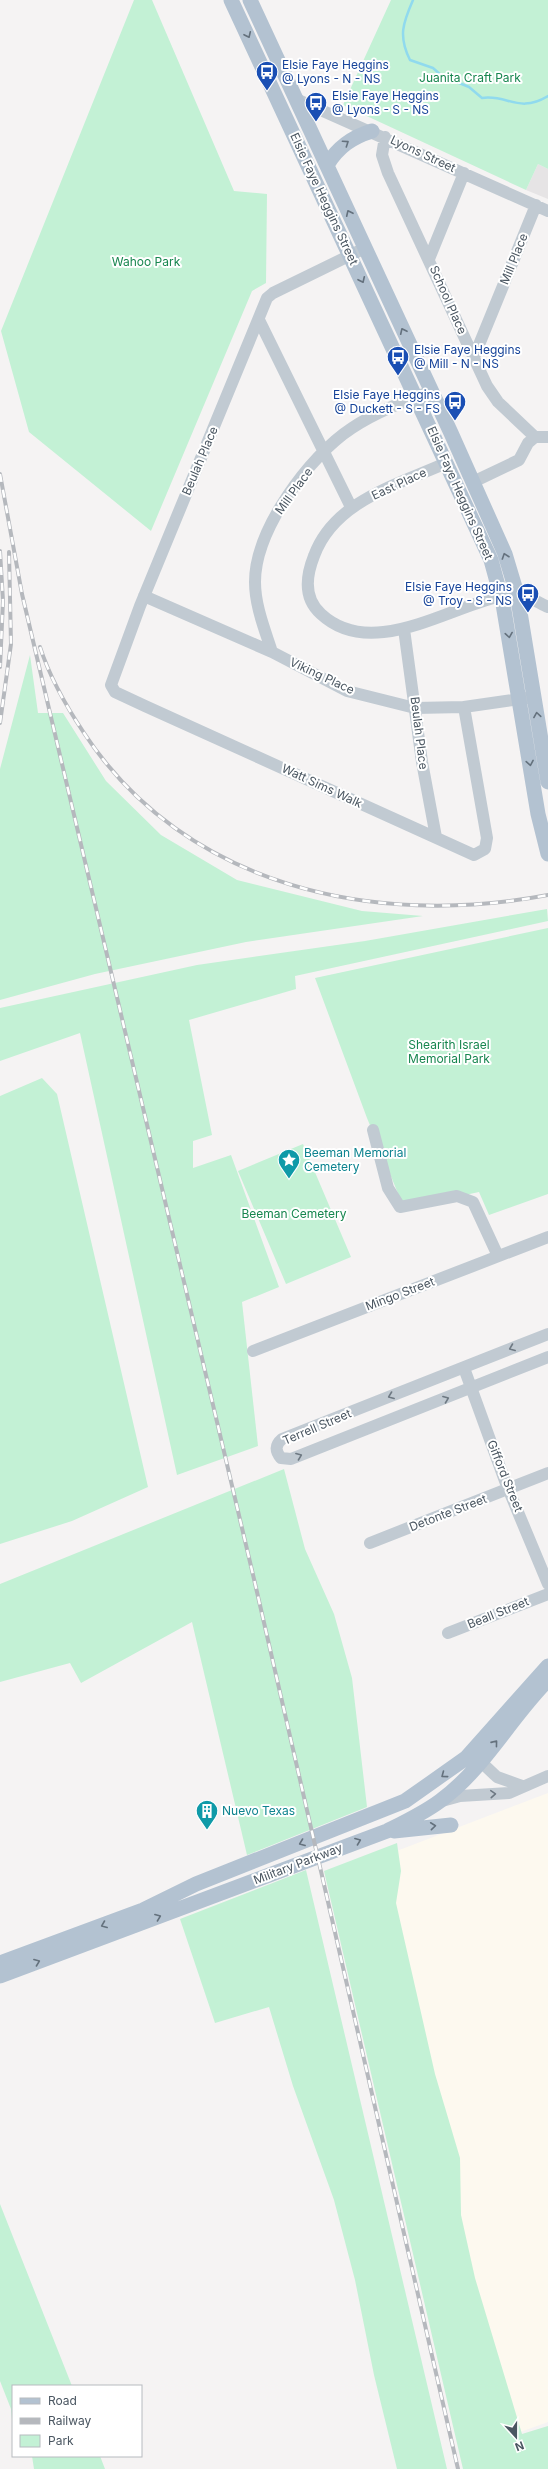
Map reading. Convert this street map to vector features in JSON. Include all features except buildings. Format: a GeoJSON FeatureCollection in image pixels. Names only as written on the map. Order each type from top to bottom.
{"type":"FeatureCollection","features":[{"type":"Feature","properties":{"kind":"main road","name":"Elsie Faye Heggins Street"},"geometry":{"type":"LineString","coordinates":[[231,0],[417,397],[491,560],[501,596],[518,699],[545,832],[548,854]]}},
{"type":"Feature","properties":{"kind":"main road","name":"Elsie Faye Heggins Street"},"geometry":{"type":"LineString","coordinates":[[250,0],[432,392],[504,554],[517,594],[548,782]]}},
{"type":"Feature","properties":{"kind":"main road"},"geometry":{"type":"LineString","coordinates":[[327,165],[339,148],[361,134],[379,134]]}},
{"type":"Feature","properties":{"kind":"main road","name":"Military Parkway"},"geometry":{"type":"LineString","coordinates":[[0,1976],[387,1831],[441,1801],[548,1666]]}},
{"type":"Feature","properties":{"kind":"main road","name":"Military Parkway"},"geometry":{"type":"LineString","coordinates":[[0,1963],[143,1910],[196,1884],[391,1807],[423,1790],[473,1759],[548,1680]]}},
{"type":"Feature","properties":{"kind":"main road"},"geometry":{"type":"LineString","coordinates":[[387,1831],[405,1831],[424,1827],[451,1825]]}},
{"type":"Feature","properties":{"kind":"main road"},"geometry":{"type":"LineString","coordinates":[[196,1884],[202,1900]]}},
{"type":"Feature","properties":{"kind":"street","name":"Lyons Street"},"geometry":{"type":"LineString","coordinates":[[296,99],[379,134],[548,211]]}},
{"type":"Feature","properties":{"kind":"street","name":"School Place"},"geometry":{"type":"LineString","coordinates":[[379,134],[382,155],[388,173],[491,393],[535,437]]}},
{"type":"Feature","properties":{"kind":"street"},"geometry":{"type":"LineString","coordinates":[[429,258],[464,173]]}},
{"type":"Feature","properties":{"kind":"street","name":"Mill Place"},"geometry":{"type":"LineString","coordinates":[[474,357],[536,205]]}},
{"type":"Feature","properties":{"kind":"street","name":"Beulah Place"},"geometry":{"type":"LineString","coordinates":[[143,598],[267,298],[273,293],[365,248]]}},
{"type":"Feature","properties":{"kind":"street"},"geometry":{"type":"LineString","coordinates":[[259,320],[351,507]]}},
{"type":"Feature","properties":{"kind":"street","name":"Mill Place"},"geometry":{"type":"LineString","coordinates":[[272,652],[255,597],[258,559],[263,541],[282,502],[324,451],[364,420],[432,392]]}},
{"type":"Feature","properties":{"kind":"street"},"geometry":{"type":"LineString","coordinates":[[473,482],[519,460],[528,444],[535,437],[548,437]]}},
{"type":"Feature","properties":{"kind":"street","name":"East Place"},"geometry":{"type":"LineString","coordinates":[[446,462],[351,507],[335,521],[322,537],[315,552],[307,579],[312,602],[317,610],[329,621],[346,628],[372,631],[404,629],[501,596],[517,594]]}},
{"type":"Feature","properties":{"kind":"street"},"geometry":{"type":"LineString","coordinates":[[517,594],[548,607]]}},
{"type":"Feature","properties":{"kind":"street","name":"Viking Place"},"geometry":{"type":"LineString","coordinates":[[143,598],[272,652],[347,691],[415,708],[464,707],[534,697]]}},
{"type":"Feature","properties":{"kind":"street","name":"Watt Sims Walk"},"geometry":{"type":"LineString","coordinates":[[143,598],[111,685],[115,692],[436,837],[474,856],[482,852],[487,844],[464,707]]}},
{"type":"Feature","properties":{"kind":"street","name":"Beulah Place"},"geometry":{"type":"LineString","coordinates":[[404,629],[422,762],[436,837]]}},
{"type":"Feature","properties":{"kind":"street"},"geometry":{"type":"LineString","coordinates":[[373,1130],[388,1188],[400,1207],[457,1196],[473,1202],[498,1256]]}},
{"type":"Feature","properties":{"kind":"street","name":"Mingo Street"},"geometry":{"type":"LineString","coordinates":[[253,1351],[548,1237]]}},
{"type":"Feature","properties":{"kind":"street","name":"Terrell Street"},"geometry":{"type":"LineString","coordinates":[[548,1334],[282,1439],[277,1445],[277,1452],[281,1458],[291,1459],[548,1357]]}},
{"type":"Feature","properties":{"kind":"street","name":"Gifford Street"},"geometry":{"type":"LineString","coordinates":[[464,1368],[470,1389],[548,1584]]}},
{"type":"Feature","properties":{"kind":"street","name":"Detonte Street"},"geometry":{"type":"LineString","coordinates":[[370,1543],[548,1473]]}},
{"type":"Feature","properties":{"kind":"street","name":"Beall Street"},"geometry":{"type":"LineString","coordinates":[[448,1633],[548,1594]]}},
{"type":"Feature","properties":{"kind":"street"},"geometry":{"type":"LineString","coordinates":[[473,1759],[497,1777],[522,1786]]}},
{"type":"Feature","properties":{"kind":"street"},"geometry":{"type":"LineString","coordinates":[[441,1801],[460,1796],[509,1793],[522,1786],[548,1776]]}},
{"type":"Feature","properties":{"kind":"shaded area"},"geometry":{"type":"Polygon","coordinates":[[[538,164],[548,169],[548,199],[526,190],[538,164]]]}},
{"type":"Feature","properties":{"kind":"shaded area"},"geometry":{"type":"Polygon","coordinates":[[[548,1793],[548,2422],[482,2446],[355,1867],[548,1793]]]}},
{"type":"Feature","properties":{"kind":"green space","name":"Wahoo Park"},"geometry":{"type":"Polygon","coordinates":[[[134,0],[152,0],[234,191],[267,194],[266,283],[252,291],[151,531],[29,432],[1,331],[134,0]]]}},
{"type":"Feature","properties":{"kind":"green space","name":"Juanita Craft Park"},"geometry":{"type":"Polygon","coordinates":[[[391,0],[548,0],[548,169],[538,164],[526,190],[343,105],[391,0]]]}},
{"type":"Feature","properties":{"kind":"green space"},"geometry":{"type":"Polygon","coordinates":[[[30,655],[38,713],[63,713],[106,781],[161,835],[237,880],[362,911],[423,916],[246,942],[95,974],[0,1000],[0,769],[30,655]]]}},
{"type":"Feature","properties":{"kind":"green space"},"geometry":{"type":"Polygon","coordinates":[[[547,909],[548,921],[295,976],[296,989],[189,1020],[212,1135],[193,1141],[193,1168],[231,1155],[279,1287],[242,1302],[258,1446],[177,1475],[80,1033],[0,1061],[0,1008],[197,965],[365,941],[547,909]]]}},
{"type":"Feature","properties":{"kind":"green space","name":"Shearith Israel Memorial Park"},"geometry":{"type":"Polygon","coordinates":[[[548,928],[548,1194],[489,1215],[479,1192],[404,1208],[367,1118],[315,978],[548,928]]]}},
{"type":"Feature","properties":{"kind":"green space"},"geometry":{"type":"Polygon","coordinates":[[[42,1078],[57,1094],[148,1487],[72,1521],[0,1544],[0,1096],[42,1078]]]}},
{"type":"Feature","properties":{"kind":"green space","name":"Beeman Cemetery"},"geometry":{"type":"Polygon","coordinates":[[[303,1144],[351,1257],[286,1284],[238,1171],[303,1144]]]}},
{"type":"Feature","properties":{"kind":"green space"},"geometry":{"type":"Polygon","coordinates":[[[284,1469],[305,1549],[334,1614],[352,1678],[367,1807],[247,1855],[192,1622],[81,1683],[70,1663],[0,1682],[0,1584],[284,1469]]]}},
{"type":"Feature","properties":{"kind":"green space"},"geometry":{"type":"Polygon","coordinates":[[[397,1843],[401,1871],[396,1903],[435,2074],[460,2158],[461,2215],[475,2278],[522,2434],[548,2426],[548,2469],[463,2469],[324,1871],[397,1843]]]}},
{"type":"Feature","properties":{"kind":"green space"},"geometry":{"type":"Polygon","coordinates":[[[306,1870],[447,2469],[397,2469],[374,2375],[355,2280],[334,2200],[293,2086],[269,2007],[215,2023],[180,1919],[306,1870]]]}},
{"type":"Feature","properties":{"kind":"green space"},"geometry":{"type":"Polygon","coordinates":[[[0,2204],[72,2385],[12,2385],[12,2420],[11,2409],[0,2381],[0,2204]]]}},
{"type":"Feature","properties":{"kind":"green space"},"geometry":{"type":"Polygon","coordinates":[[[32,2457],[100,2457],[105,2469],[34,2469],[32,2457]]]}},
{"type":"Feature","properties":{"kind":"waterway"},"geometry":{"type":"LineString","coordinates":[[413,0],[404,23],[403,30],[404,44],[410,60],[433,68],[442,76],[469,87],[482,98],[529,103],[538,101],[548,96]]}},
{"type":"Feature","properties":{"kind":"railway"},"geometry":{"type":"LineString","coordinates":[[0,474],[22,594],[254,1579],[458,2469]]}},
{"type":"Feature","properties":{"kind":"railway"},"geometry":{"type":"LineString","coordinates":[[0,551],[3,601],[0,667]]}},
{"type":"Feature","properties":{"kind":"railway"},"geometry":{"type":"LineString","coordinates":[[0,723],[11,644],[9,552]]}},
{"type":"Feature","properties":{"kind":"railway"},"geometry":{"type":"LineString","coordinates":[[40,647],[59,692],[71,713],[84,733],[126,786],[175,828],[230,861],[289,884],[352,899],[417,905],[483,904],[548,895]]}},
{"type":"Feature","properties":{"kind":"place","name":"Elsie Faye Heggins @ Lyons - N - NS"},"geometry":{"type":"Point","coordinates":[267,92]}},
{"type":"Feature","properties":{"kind":"place","name":"Elsie Faye Heggins @ Lyons - S - NS"},"geometry":{"type":"Point","coordinates":[316,122]}},
{"type":"Feature","properties":{"kind":"place","name":"Elsie Faye Heggins @ Mill - N - NS"},"geometry":{"type":"Point","coordinates":[398,376]}},
{"type":"Feature","properties":{"kind":"place","name":"Elsie Faye Heggins @ Duckett - S - FS"},"geometry":{"type":"Point","coordinates":[455,422]}},
{"type":"Feature","properties":{"kind":"place","name":"Elsie Faye Heggins @ Troy - S - NS"},"geometry":{"type":"Point","coordinates":[528,614]}},
{"type":"Feature","properties":{"kind":"place","name":"Beeman Memorial Cemetery"},"geometry":{"type":"Point","coordinates":[289,1180]}},
{"type":"Feature","properties":{"kind":"place","name":"Nuevo Texas"},"geometry":{"type":"Point","coordinates":[207,1830]}}]}
